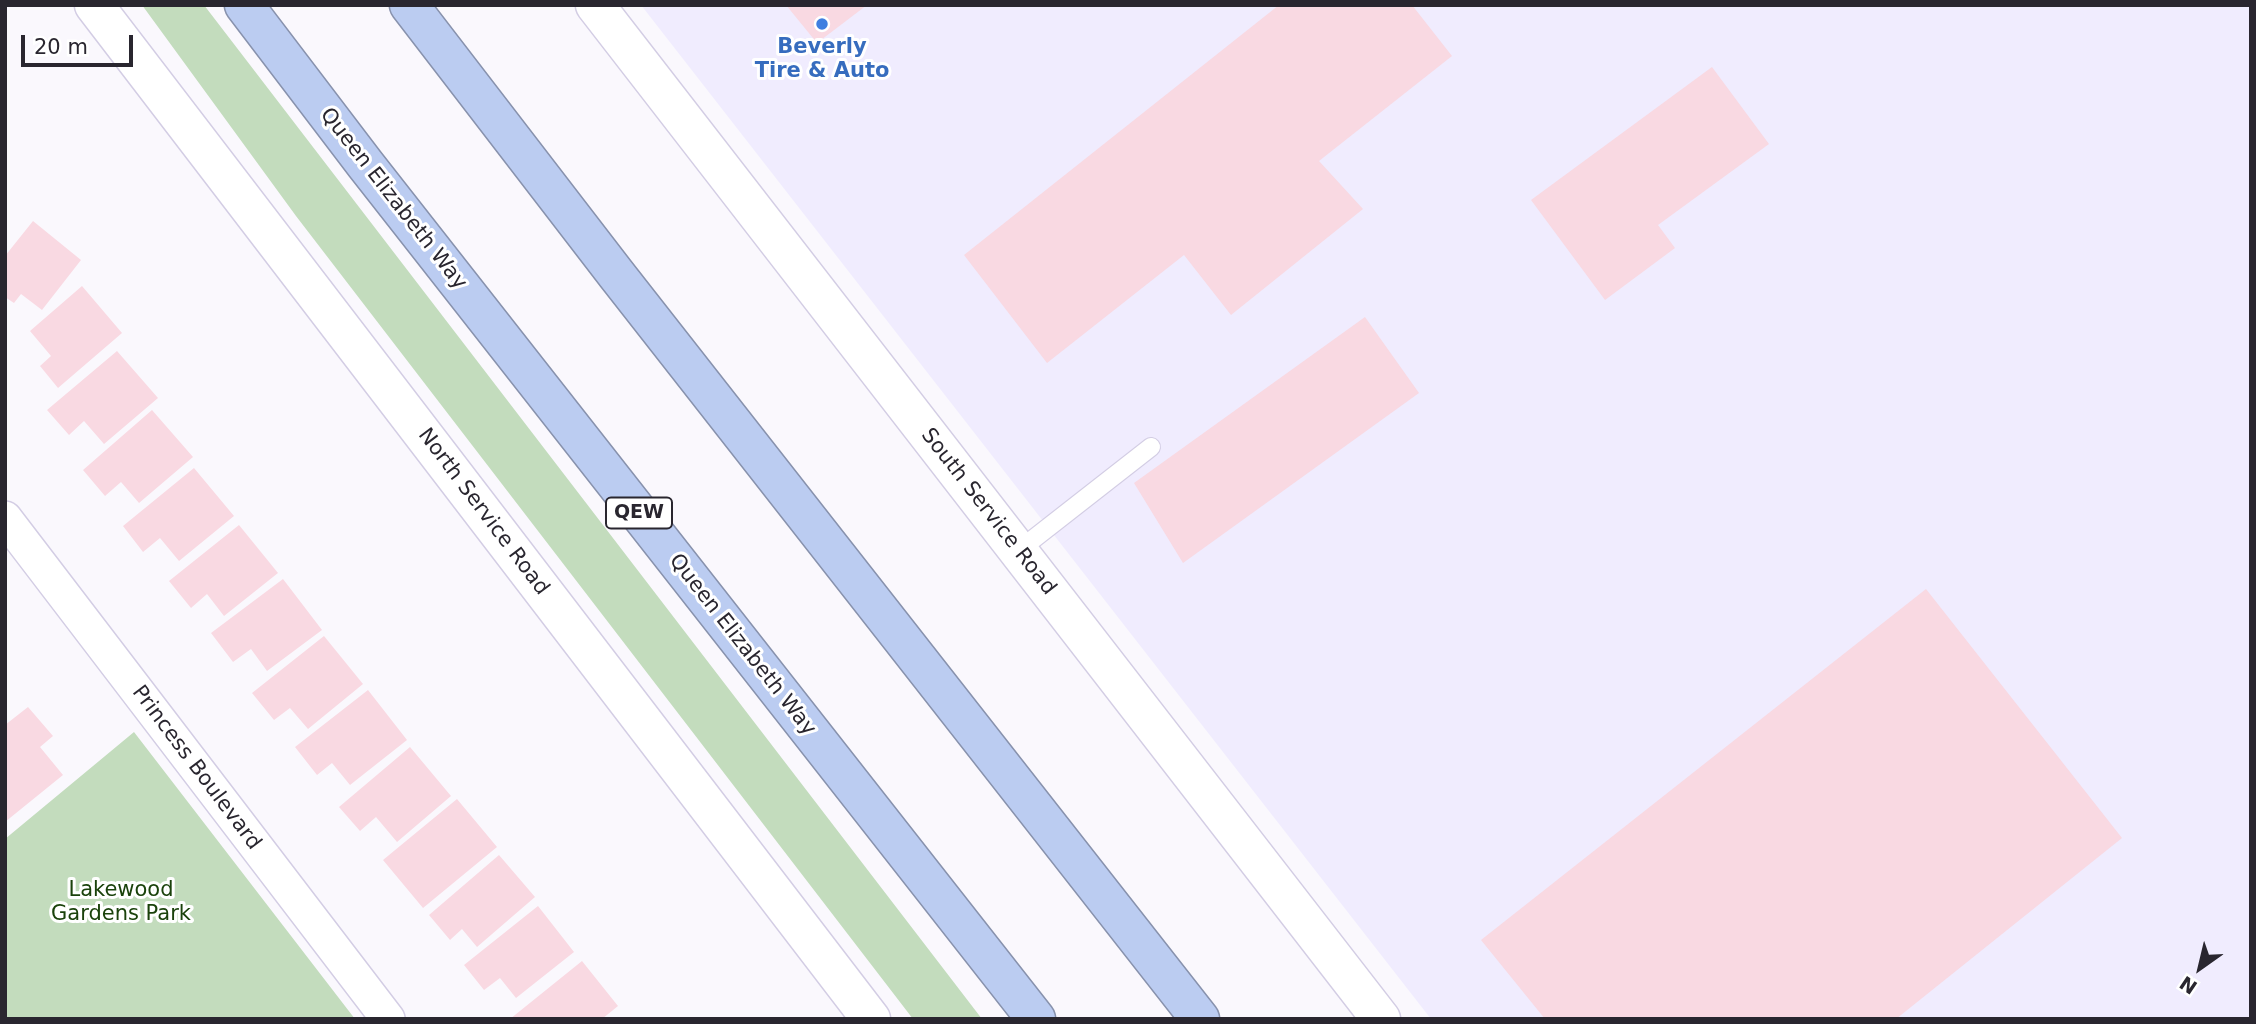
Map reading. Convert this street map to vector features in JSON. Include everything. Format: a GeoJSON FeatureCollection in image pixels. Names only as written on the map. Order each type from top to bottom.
{"type":"FeatureCollection","features":[{"type":"Feature","properties":{"kind":"highway","name":"Queen Elizabeth Way"},"geometry":{"type":"LineString","coordinates":[[244,5],[365,164],[1036,1019]]}},
{"type":"Feature","properties":{"kind":"highway"},"geometry":{"type":"LineString","coordinates":[[409,5],[624,285],[1200,1019]]}},
{"type":"Feature","properties":{"kind":"street","name":"North Service Road"},"geometry":{"type":"LineString","coordinates":[[94,5],[871,1019]]}},
{"type":"Feature","properties":{"kind":"street","name":"South Service Road"},"geometry":{"type":"LineString","coordinates":[[595,5],[1381,1019]]}},
{"type":"Feature","properties":{"kind":"street","name":"Princess Boulevard"},"geometry":{"type":"LineString","coordinates":[[5,518],[388,1019]]}},
{"type":"Feature","properties":{"kind":"lane"},"geometry":{"type":"LineString","coordinates":[[1018,551],[1151,447]]}},
{"type":"Feature","properties":{"kind":"shaded area"},"geometry":{"type":"Polygon","coordinates":[[[641,5],[2251,5],[2251,1019],[1431,1019],[641,5]]]}},
{"type":"Feature","properties":{"kind":"green space"},"geometry":{"type":"Polygon","coordinates":[[[142,5],[204,5],[982,1019],[913,1019],[296,216],[142,5]]]}},
{"type":"Feature","properties":{"kind":"green space","name":"Lakewood Gardens Park"},"geometry":{"type":"Polygon","coordinates":[[[134,732],[355,1019],[5,1019],[5,839],[134,732]]]}},
{"type":"Feature","properties":{"kind":"building","name":"Beverly Tire & Auto"},"geometry":{"type":"Polygon","coordinates":[[[786,5],[867,5],[817,43],[786,5]]]}},
{"type":"Feature","properties":{"kind":"building"},"geometry":{"type":"Polygon","coordinates":[[[1279,5],[1412,5],[1452,56],[1319,161],[1363,209],[1231,315],[1184,255],[1047,363],[964,255],[1279,5]]]}},
{"type":"Feature","properties":{"kind":"building"},"geometry":{"type":"Polygon","coordinates":[[[1712,67],[1769,144],[1658,225],[1675,248],[1605,300],[1531,200],[1712,67]]]}},
{"type":"Feature","properties":{"kind":"building"},"geometry":{"type":"Polygon","coordinates":[[[33,221],[81,260],[42,310],[21,294],[14,303],[5,297],[5,256],[33,221]]]}},
{"type":"Feature","properties":{"kind":"building"},"geometry":{"type":"Polygon","coordinates":[[[82,286],[122,333],[58,388],[40,366],[51,356],[30,331],[82,286]]]}},
{"type":"Feature","properties":{"kind":"building"},"geometry":{"type":"Polygon","coordinates":[[[1365,317],[1419,393],[1183,563],[1134,483],[1365,317]]]}},
{"type":"Feature","properties":{"kind":"building"},"geometry":{"type":"Polygon","coordinates":[[[117,351],[158,398],[104,444],[84,421],[69,435],[47,410],[117,351]]]}},
{"type":"Feature","properties":{"kind":"building"},"geometry":{"type":"Polygon","coordinates":[[[152,410],[193,457],[139,503],[121,482],[105,496],[83,470],[152,410]]]}},
{"type":"Feature","properties":{"kind":"building"},"geometry":{"type":"Polygon","coordinates":[[[194,468],[234,516],[179,561],[160,538],[143,552],[123,526],[194,468]]]}},
{"type":"Feature","properties":{"kind":"building"},"geometry":{"type":"Polygon","coordinates":[[[239,525],[278,573],[224,616],[207,594],[191,608],[169,581],[239,525]]]}},
{"type":"Feature","properties":{"kind":"building"},"geometry":{"type":"Polygon","coordinates":[[[283,579],[322,630],[267,671],[251,649],[233,662],[211,633],[283,579]]]}},
{"type":"Feature","properties":{"kind":"building"},"geometry":{"type":"Polygon","coordinates":[[[1926,589],[2122,838],[1896,1019],[1545,1019],[1481,940],[1926,589]]]}},
{"type":"Feature","properties":{"kind":"building"},"geometry":{"type":"Polygon","coordinates":[[[324,636],[363,684],[308,729],[290,708],[274,720],[252,693],[324,636]]]}},
{"type":"Feature","properties":{"kind":"building"},"geometry":{"type":"Polygon","coordinates":[[[368,690],[407,740],[350,785],[332,763],[317,775],[295,747],[368,690]]]}},
{"type":"Feature","properties":{"kind":"building"},"geometry":{"type":"Polygon","coordinates":[[[28,707],[53,736],[40,747],[63,775],[5,822],[5,725],[28,707]]]}},
{"type":"Feature","properties":{"kind":"building"},"geometry":{"type":"Polygon","coordinates":[[[410,747],[451,796],[397,842],[376,817],[360,831],[339,807],[410,747]]]}},
{"type":"Feature","properties":{"kind":"building"},"geometry":{"type":"Polygon","coordinates":[[[457,799],[497,847],[423,908],[383,860],[457,799]]]}},
{"type":"Feature","properties":{"kind":"building"},"geometry":{"type":"Polygon","coordinates":[[[499,855],[535,897],[477,947],[462,929],[450,940],[429,915],[499,855]]]}},
{"type":"Feature","properties":{"kind":"building"},"geometry":{"type":"Polygon","coordinates":[[[538,906],[574,952],[516,998],[500,978],[484,990],[464,965],[538,906]]]}},
{"type":"Feature","properties":{"kind":"building"},"geometry":{"type":"Polygon","coordinates":[[[582,961],[618,1006],[602,1019],[510,1019],[582,961]]]}},
{"type":"Feature","properties":{"kind":"place","name":"Beverly Tire & Auto"},"geometry":{"type":"Point","coordinates":[822,24]}}]}
